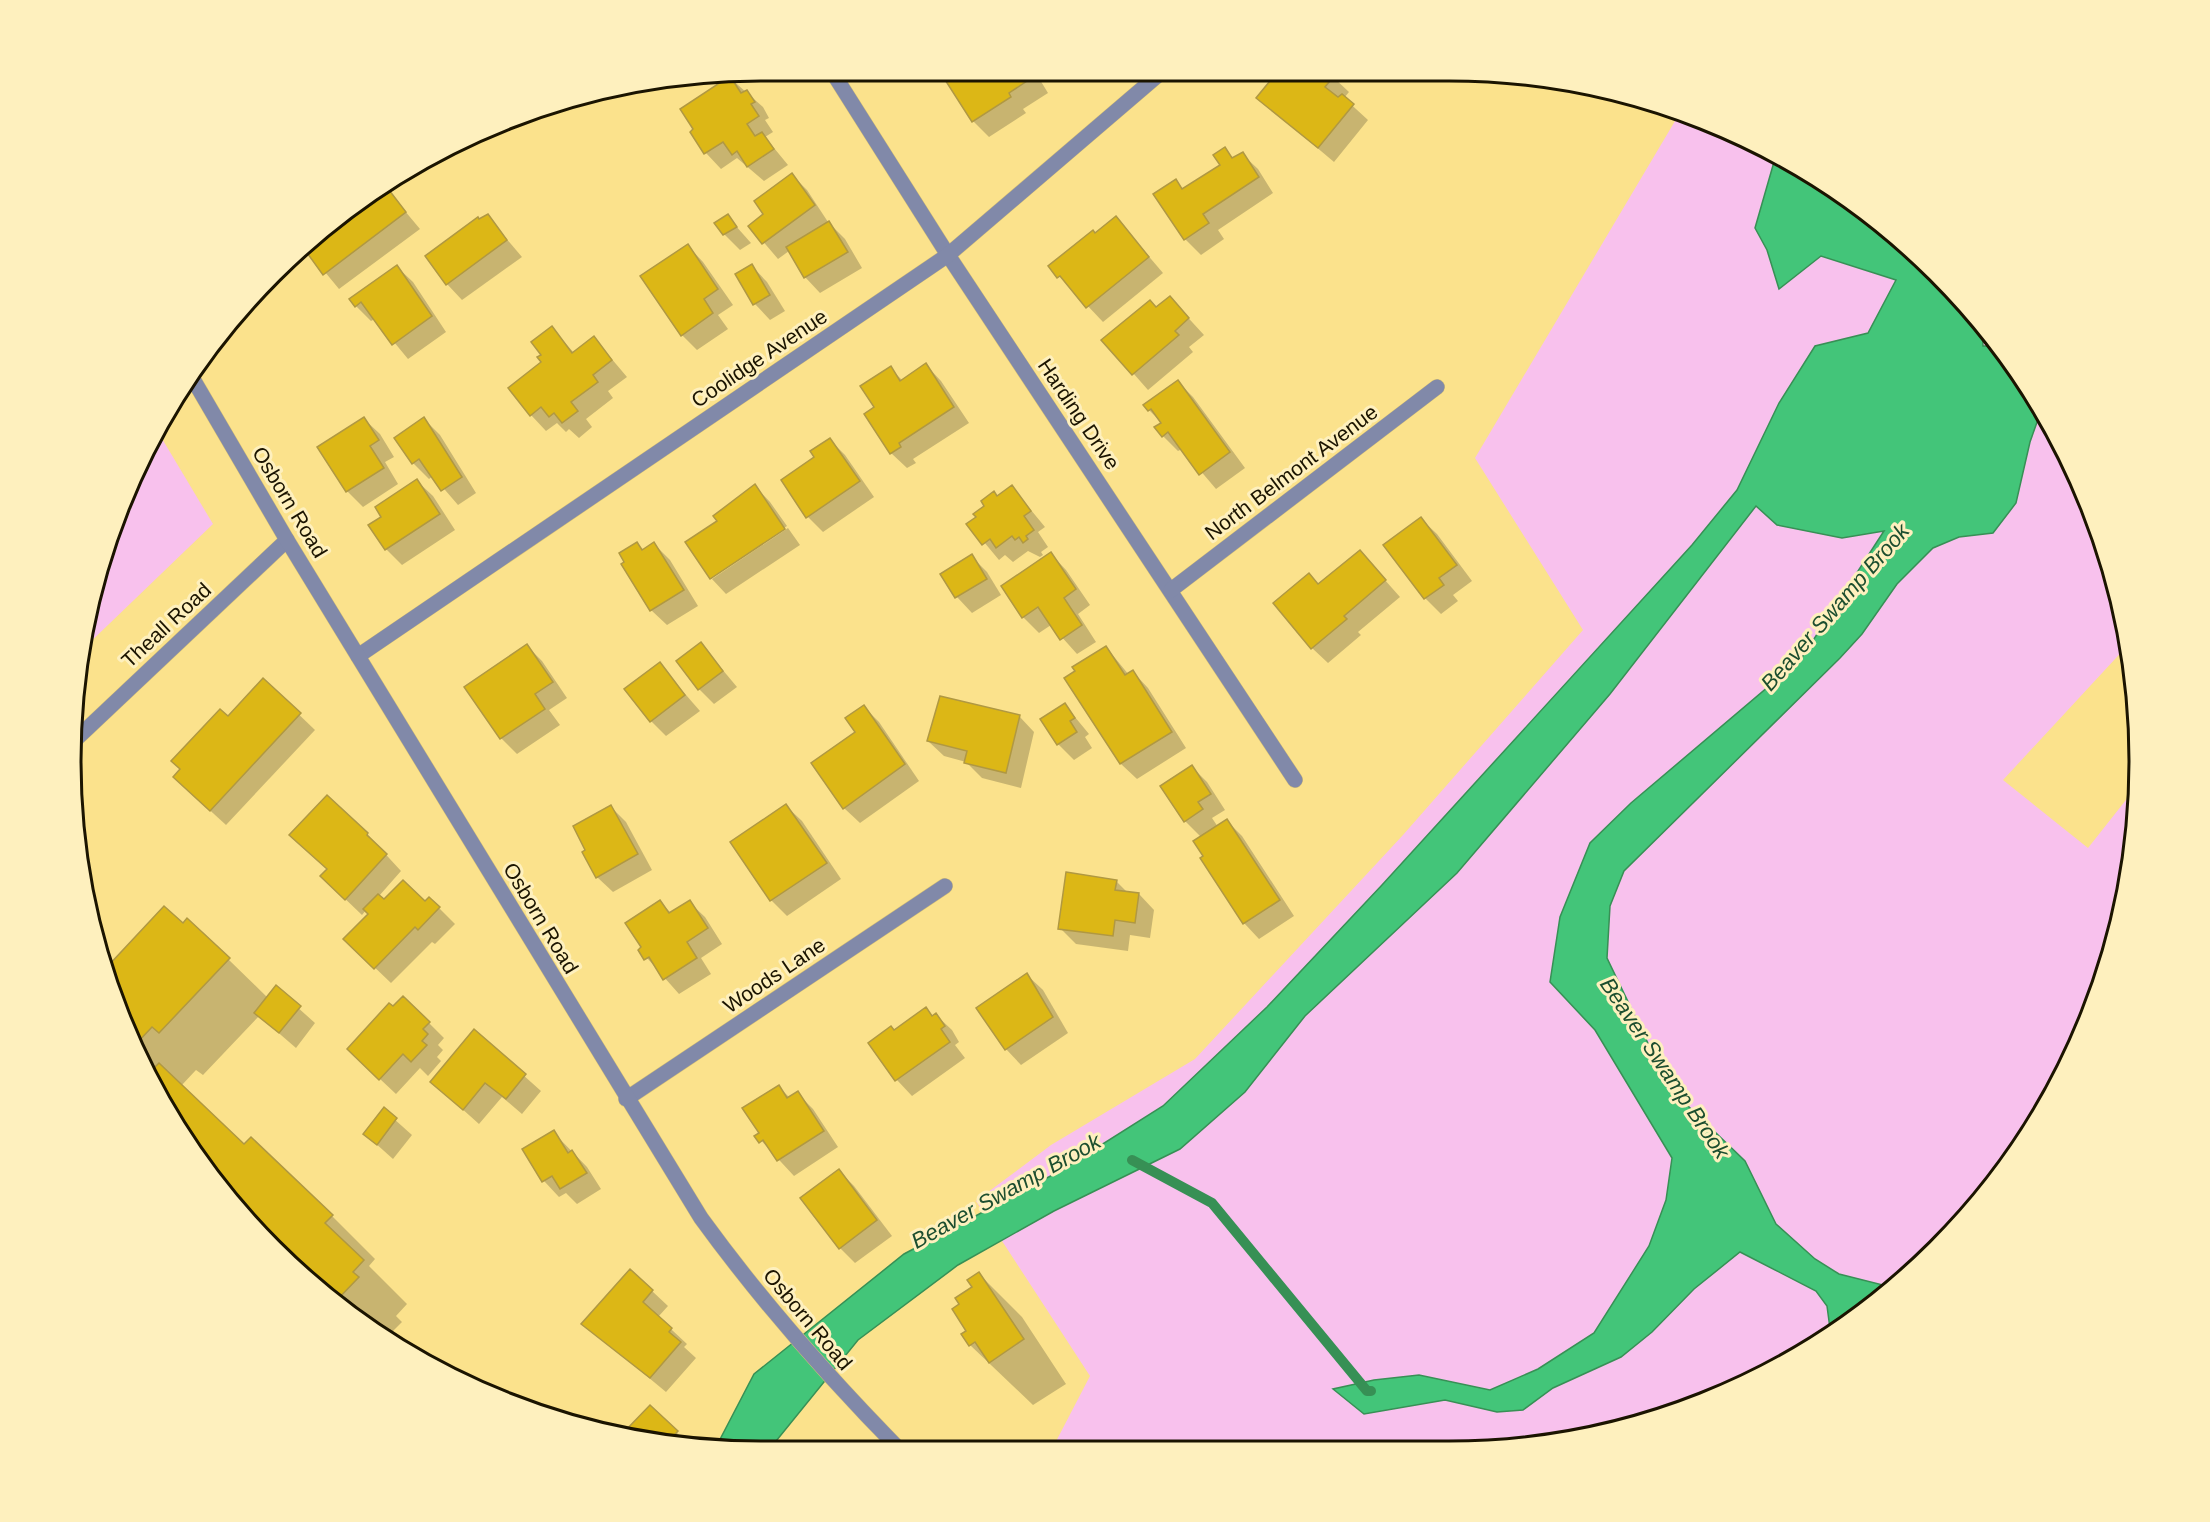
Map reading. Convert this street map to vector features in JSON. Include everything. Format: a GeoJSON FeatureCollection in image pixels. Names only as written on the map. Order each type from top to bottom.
{"type":"FeatureCollection","features":[{"type":"Feature","properties":{"kind":"street","name":"Harding Drive"},"geometry":{"type":"LineString","coordinates":[[838,81],[948,255],[1295,780]]}},
{"type":"Feature","properties":{"kind":"street","name":"Coolidge Avenue"},"geometry":{"type":"LineString","coordinates":[[358,656],[948,255],[1151,81]]}},
{"type":"Feature","properties":{"kind":"street","name":"Osborn Road"},"geometry":{"type":"LineString","coordinates":[[196,384],[287,540],[701,1218],[778,1320],[837,1386],[891,1441]]}},
{"type":"Feature","properties":{"kind":"street","name":"North Belmont Avenue"},"geometry":{"type":"LineString","coordinates":[[1171,590],[1437,387]]}},
{"type":"Feature","properties":{"kind":"street","name":"Theall Road"},"geometry":{"type":"LineString","coordinates":[[82,734],[287,540]]}},
{"type":"Feature","properties":{"kind":"street","name":"Woods Lane"},"geometry":{"type":"LineString","coordinates":[[626,1098],[945,886]]}},
{"type":"Feature","properties":{"kind":"shaded area"},"geometry":{"type":"Polygon","coordinates":[[[1676,120],[1750,151],[1789,172],[1863,222],[1930,280],[1988,347],[2014,383],[2059,460],[2093,542],[2116,628],[2120,654],[2003,780],[2088,848],[2128,797],[2116,894],[2093,980],[2077,1021],[2059,1062],[2014,1139],[1988,1175],[1930,1242],[1863,1300],[1827,1326],[1750,1371],[1709,1389],[1625,1418],[1582,1428],[1493,1440],[1056,1441],[1090,1376],[976,1201],[1051,1145],[1195,1059],[1403,835],[1583,630],[1475,458],[1676,120]]]}},
{"type":"Feature","properties":{"kind":"shaded area"},"geometry":{"type":"Polygon","coordinates":[[[162,439],[213,524],[92,640],[104,585],[117,542],[151,460],[162,439]]]}},
{"type":"Feature","properties":{"kind":"water"},"geometry":{"type":"Polygon","coordinates":[[[1774,164],[1827,196],[1863,222],[1930,280],[1983,341],[1983,346],[1988,347],[2038,420],[2030,442],[2016,503],[1993,533],[1959,537],[1933,548],[1897,584],[1862,634],[1840,658],[1624,871],[1610,906],[1607,958],[1658,1064],[1688,1106],[1745,1161],[1776,1224],[1815,1259],[1839,1274],[1882,1285],[1829,1324],[1827,1306],[1816,1291],[1740,1252],[1694,1289],[1652,1332],[1621,1357],[1553,1388],[1523,1410],[1497,1412],[1445,1400],[1364,1414],[1333,1389],[1374,1380],[1419,1375],[1490,1390],[1538,1369],[1594,1333],[1649,1246],[1666,1200],[1672,1158],[1595,1030],[1550,982],[1560,917],[1590,843],[1631,803],[1801,659],[1884,531],[1842,538],[1777,525],[1756,506],[1610,694],[1457,873],[1305,1016],[1245,1092],[1180,1149],[1054,1211],[958,1265],[858,1340],[776,1441],[720,1440],[754,1374],[904,1254],[1060,1171],[1163,1106],[1267,1007],[1382,885],[1692,545],[1737,490],[1779,403],[1815,346],[1868,333],[1896,280],[1821,256],[1779,289],[1767,250],[1755,228],[1774,164]]]}},
{"type":"Feature","properties":{"kind":"building"},"geometry":{"type":"Polygon","coordinates":[[[946,81],[1027,81],[1009,93],[1011,97],[972,122],[946,81]]]}},
{"type":"Feature","properties":{"kind":"building"},"geometry":{"type":"Polygon","coordinates":[[[1270,81],[1330,81],[1325,87],[1338,97],[1342,94],[1354,104],[1318,148],[1256,98],[1270,81]]]}},
{"type":"Feature","properties":{"kind":"building"},"geometry":{"type":"Polygon","coordinates":[[[721,82],[734,82],[741,93],[747,90],[755,102],[751,104],[759,116],[747,124],[755,136],[762,132],[774,149],[747,167],[737,151],[732,155],[723,142],[704,154],[690,132],[693,129],[680,109],[721,82]]]}},
{"type":"Feature","properties":{"kind":"building"},"geometry":{"type":"Polygon","coordinates":[[[1225,147],[1232,158],[1243,152],[1259,177],[1203,214],[1209,223],[1184,240],[1153,194],[1176,179],[1182,189],[1220,165],[1213,155],[1225,147]]]}},
{"type":"Feature","properties":{"kind":"building"},"geometry":{"type":"Polygon","coordinates":[[[792,173],[815,205],[762,244],[748,226],[763,214],[754,201],[792,173]]]}},
{"type":"Feature","properties":{"kind":"building"},"geometry":{"type":"Polygon","coordinates":[[[390,191],[406,212],[323,275],[308,254],[347,222],[390,191]]]}},
{"type":"Feature","properties":{"kind":"building"},"geometry":{"type":"Polygon","coordinates":[[[488,214],[507,240],[446,285],[425,256],[478,217],[479,219],[488,214]]]}},
{"type":"Feature","properties":{"kind":"building"},"geometry":{"type":"Polygon","coordinates":[[[728,214],[737,227],[723,235],[714,223],[728,214]]]}},
{"type":"Feature","properties":{"kind":"building"},"geometry":{"type":"Polygon","coordinates":[[[1116,216],[1149,257],[1086,308],[1060,276],[1057,278],[1048,266],[1093,230],[1095,233],[1116,216]]]}},
{"type":"Feature","properties":{"kind":"building"},"geometry":{"type":"Polygon","coordinates":[[[829,221],[848,252],[804,278],[786,247],[829,221]]]}},
{"type":"Feature","properties":{"kind":"building"},"geometry":{"type":"Polygon","coordinates":[[[688,244],[718,289],[704,299],[713,313],[681,336],[640,276],[688,244]]]}},
{"type":"Feature","properties":{"kind":"building"},"geometry":{"type":"Polygon","coordinates":[[[752,264],[770,295],[753,305],[735,274],[752,264]]]}},
{"type":"Feature","properties":{"kind":"building"},"geometry":{"type":"Polygon","coordinates":[[[397,265],[432,316],[392,345],[361,302],[355,307],[349,299],[397,265]]]}},
{"type":"Feature","properties":{"kind":"building"},"geometry":{"type":"Polygon","coordinates":[[[1170,296],[1189,318],[1175,331],[1179,335],[1132,375],[1101,340],[1150,300],[1156,307],[1170,296]]]}},
{"type":"Feature","properties":{"kind":"building"},"geometry":{"type":"Polygon","coordinates":[[[552,326],[572,353],[594,336],[612,360],[593,375],[598,382],[571,402],[578,411],[562,423],[554,413],[549,417],[541,407],[530,416],[508,388],[541,362],[537,357],[541,355],[531,342],[552,326]]]}},
{"type":"Feature","properties":{"kind":"building"},"geometry":{"type":"Polygon","coordinates":[[[926,363],[954,407],[899,443],[901,447],[890,454],[864,414],[874,407],[860,386],[891,366],[900,381],[926,363]]]}},
{"type":"Feature","properties":{"kind":"building"},"geometry":{"type":"Polygon","coordinates":[[[1178,380],[1230,452],[1199,475],[1168,432],[1162,437],[1154,427],[1161,423],[1151,409],[1148,411],[1143,405],[1178,380]]]}},
{"type":"Feature","properties":{"kind":"building"},"geometry":{"type":"Polygon","coordinates":[[[364,417],[379,440],[370,446],[384,468],[346,492],[317,447],[364,417]]]}},
{"type":"Feature","properties":{"kind":"building"},"geometry":{"type":"Polygon","coordinates":[[[424,417],[462,477],[441,491],[419,459],[412,464],[394,438],[424,417]]]}},
{"type":"Feature","properties":{"kind":"building"},"geometry":{"type":"Polygon","coordinates":[[[830,438],[860,481],[806,518],[781,480],[814,457],[810,451],[830,438]]]}},
{"type":"Feature","properties":{"kind":"building"},"geometry":{"type":"Polygon","coordinates":[[[417,479],[440,514],[385,550],[368,525],[381,517],[375,507],[417,479]]]}},
{"type":"Feature","properties":{"kind":"building"},"geometry":{"type":"Polygon","coordinates":[[[755,484],[785,529],[710,579],[685,542],[717,521],[713,516],[755,484]]]}},
{"type":"Feature","properties":{"kind":"building"},"geometry":{"type":"Polygon","coordinates":[[[1012,485],[1031,511],[1024,516],[1034,530],[1026,536],[1028,539],[1023,543],[1019,537],[1015,540],[1012,536],[996,548],[990,539],[982,545],[966,524],[976,517],[973,514],[984,506],[981,501],[994,491],[997,496],[1012,485]]]}},
{"type":"Feature","properties":{"kind":"building"},"geometry":{"type":"Polygon","coordinates":[[[1421,517],[1457,565],[1439,578],[1444,585],[1424,599],[1383,545],[1421,517]]]}},
{"type":"Feature","properties":{"kind":"building"},"geometry":{"type":"Polygon","coordinates":[[[637,542],[642,550],[654,542],[684,590],[650,611],[621,564],[624,562],[619,553],[637,542]]]}},
{"type":"Feature","properties":{"kind":"building"},"geometry":{"type":"Polygon","coordinates":[[[1360,550],[1386,580],[1344,616],[1347,619],[1311,649],[1273,603],[1309,573],[1318,584],[1360,550]]]}},
{"type":"Feature","properties":{"kind":"building"},"geometry":{"type":"Polygon","coordinates":[[[1051,552],[1076,589],[1064,598],[1082,625],[1060,640],[1038,607],[1022,618],[1001,586],[1051,552]]]}},
{"type":"Feature","properties":{"kind":"building"},"geometry":{"type":"Polygon","coordinates":[[[972,554],[987,579],[955,598],[940,574],[972,554]]]}},
{"type":"Feature","properties":{"kind":"building"},"geometry":{"type":"Polygon","coordinates":[[[701,642],[723,671],[698,690],[676,661],[701,642]]]}},
{"type":"Feature","properties":{"kind":"building"},"geometry":{"type":"Polygon","coordinates":[[[527,644],[553,682],[535,694],[545,709],[500,739],[464,687],[527,644]]]}},
{"type":"Feature","properties":{"kind":"building"},"geometry":{"type":"Polygon","coordinates":[[[1106,646],[1125,675],[1133,670],[1172,732],[1120,764],[1064,678],[1075,671],[1072,667],[1106,646]]]}},
{"type":"Feature","properties":{"kind":"building"},"geometry":{"type":"Polygon","coordinates":[[[660,662],[685,695],[650,722],[624,689],[660,662]]]}},
{"type":"Feature","properties":{"kind":"building"},"geometry":{"type":"Polygon","coordinates":[[[263,678],[301,713],[210,811],[173,777],[180,769],[171,761],[220,709],[228,716],[263,678]]]}},
{"type":"Feature","properties":{"kind":"building"},"geometry":{"type":"Polygon","coordinates":[[[940,696],[1020,715],[1006,773],[964,763],[967,751],[927,741],[940,696]]]}},
{"type":"Feature","properties":{"kind":"building"},"geometry":{"type":"Polygon","coordinates":[[[1065,703],[1075,718],[1070,721],[1077,732],[1057,745],[1040,719],[1065,703]]]}},
{"type":"Feature","properties":{"kind":"building"},"geometry":{"type":"Polygon","coordinates":[[[864,705],[905,764],[843,809],[811,763],[855,732],[845,718],[864,705]]]}},
{"type":"Feature","properties":{"kind":"building"},"geometry":{"type":"Polygon","coordinates":[[[1192,765],[1211,794],[1198,802],[1203,809],[1184,822],[1160,786],[1192,765]]]}},
{"type":"Feature","properties":{"kind":"building"},"geometry":{"type":"Polygon","coordinates":[[[327,795],[387,854],[345,900],[320,876],[327,869],[289,835],[327,795]]]}},
{"type":"Feature","properties":{"kind":"building"},"geometry":{"type":"Polygon","coordinates":[[[786,804],[827,863],[770,901],[730,842],[786,804]]]}},
{"type":"Feature","properties":{"kind":"building"},"geometry":{"type":"Polygon","coordinates":[[[611,805],[638,854],[596,878],[582,852],[585,850],[573,826],[611,805]]]}},
{"type":"Feature","properties":{"kind":"building"},"geometry":{"type":"Polygon","coordinates":[[[1227,819],[1280,900],[1243,924],[1200,858],[1203,856],[1193,841],[1227,819]]]}},
{"type":"Feature","properties":{"kind":"building"},"geometry":{"type":"Polygon","coordinates":[[[1066,872],[1117,880],[1115,890],[1139,893],[1135,923],[1115,920],[1113,936],[1058,929],[1066,872]]]}},
{"type":"Feature","properties":{"kind":"building"},"geometry":{"type":"Polygon","coordinates":[[[403,880],[425,901],[429,897],[440,907],[418,930],[415,927],[374,969],[343,939],[368,914],[363,909],[378,894],[384,899],[403,880]]]}},
{"type":"Feature","properties":{"kind":"building"},"geometry":{"type":"Polygon","coordinates":[[[660,900],[669,913],[690,900],[708,928],[687,942],[697,958],[663,980],[649,957],[644,960],[638,950],[641,947],[625,923],[660,900]]]}},
{"type":"Feature","properties":{"kind":"building"},"geometry":{"type":"Polygon","coordinates":[[[164,906],[183,923],[187,918],[230,958],[159,1033],[152,1027],[141,1039],[112,962],[164,906]]]}},
{"type":"Feature","properties":{"kind":"building"},"geometry":{"type":"Polygon","coordinates":[[[1027,973],[1053,1017],[1005,1050],[976,1008],[1027,973]]]}},
{"type":"Feature","properties":{"kind":"building"},"geometry":{"type":"Polygon","coordinates":[[[276,985],[301,1006],[279,1033],[254,1013],[276,985]]]}},
{"type":"Feature","properties":{"kind":"building"},"geometry":{"type":"Polygon","coordinates":[[[403,996],[430,1022],[423,1029],[428,1034],[422,1041],[427,1045],[411,1062],[403,1054],[379,1080],[347,1049],[389,1003],[393,1006],[403,996]]]}},
{"type":"Feature","properties":{"kind":"building"},"geometry":{"type":"Polygon","coordinates":[[[926,1007],[932,1016],[936,1013],[945,1026],[941,1029],[950,1042],[895,1081],[868,1043],[891,1026],[894,1030],[926,1007]]]}},
{"type":"Feature","properties":{"kind":"building"},"geometry":{"type":"Polygon","coordinates":[[[474,1029],[526,1074],[506,1099],[485,1083],[463,1110],[430,1082],[474,1029]]]}},
{"type":"Feature","properties":{"kind":"building"},"geometry":{"type":"Polygon","coordinates":[[[159,1063],[244,1144],[251,1137],[333,1215],[325,1223],[364,1260],[353,1272],[359,1277],[341,1295],[280,1242],[222,1175],[196,1139],[154,1068],[159,1063]]]}},
{"type":"Feature","properties":{"kind":"building"},"geometry":{"type":"Polygon","coordinates":[[[779,1085],[787,1098],[798,1091],[824,1131],[777,1161],[763,1140],[759,1143],[754,1136],[759,1133],[742,1108],[779,1085]]]}},
{"type":"Feature","properties":{"kind":"building"},"geometry":{"type":"Polygon","coordinates":[[[384,1107],[397,1118],[377,1145],[363,1134],[384,1107]]]}},
{"type":"Feature","properties":{"kind":"building"},"geometry":{"type":"Polygon","coordinates":[[[554,1130],[568,1153],[572,1150],[587,1173],[560,1189],[552,1176],[542,1182],[522,1149],[554,1130]]]}},
{"type":"Feature","properties":{"kind":"building"},"geometry":{"type":"Polygon","coordinates":[[[839,1169],[877,1220],[839,1249],[800,1198],[839,1169]]]}},
{"type":"Feature","properties":{"kind":"building"},"geometry":{"type":"Polygon","coordinates":[[[630,1269],[653,1290],[643,1302],[672,1328],[669,1332],[681,1342],[650,1378],[581,1324],[630,1269]]]}},
{"type":"Feature","properties":{"kind":"building"},"geometry":{"type":"Polygon","coordinates":[[[979,1272],[1024,1339],[989,1363],[975,1342],[969,1346],[961,1334],[966,1331],[952,1309],[959,1304],[955,1298],[972,1287],[967,1280],[979,1272]]]}},
{"type":"Feature","properties":{"kind":"building"},"geometry":{"type":"Polygon","coordinates":[[[650,1405],[678,1431],[674,1435],[628,1428],[650,1405]]]}},
{"type":"Feature","properties":{"kind":"waterway","name":"Beaver Swamp Brook"},"geometry":{"type":"LineString","coordinates":[[1132,1160],[1212,1203],[1367,1391],[1371,1391]]}}]}
